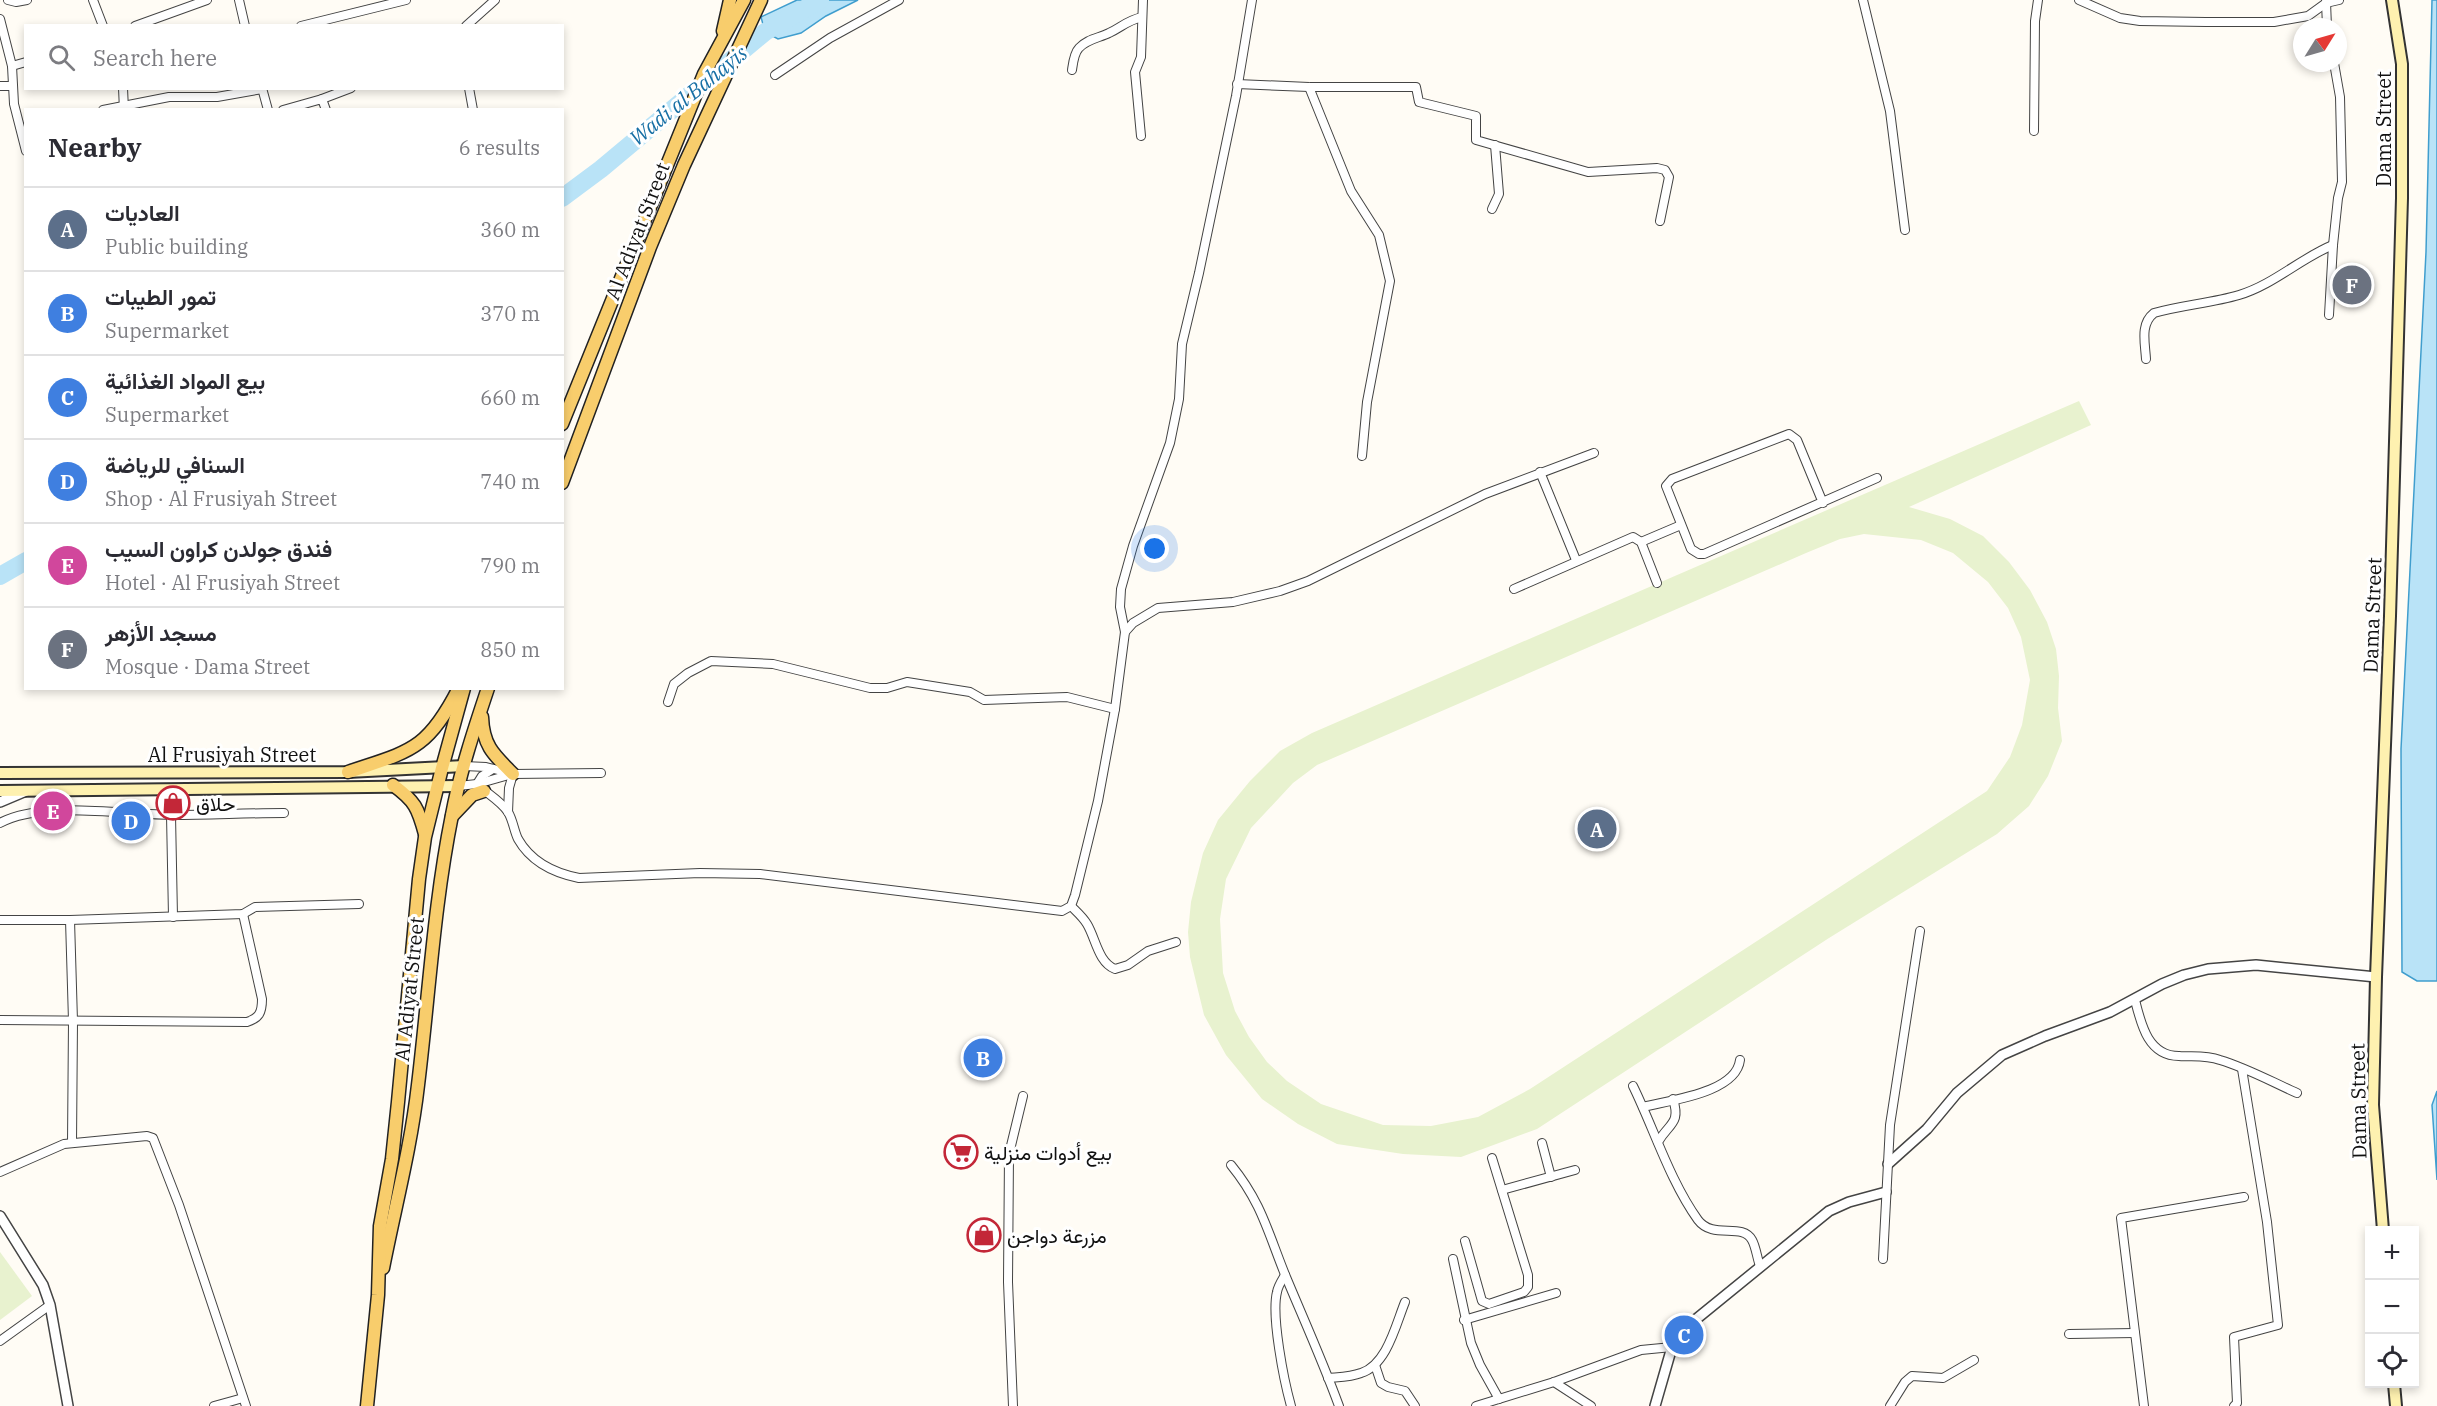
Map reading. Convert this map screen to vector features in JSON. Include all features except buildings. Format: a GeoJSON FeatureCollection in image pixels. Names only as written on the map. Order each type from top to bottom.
{"type":"FeatureCollection","features":[{"type":"Feature","properties":{"kind":"main road"},"geometry":{"type":"LineString","coordinates":[[721,40],[730,0]]}},
{"type":"Feature","properties":{"kind":"main road","name":"Al Adiyat Street"},"geometry":{"type":"LineString","coordinates":[[564,419],[704,74],[744,0]]}},
{"type":"Feature","properties":{"kind":"main road","name":"Al Adiyat Street"},"geometry":{"type":"LineString","coordinates":[[564,478],[650,247],[684,165],[762,0]]}},
{"type":"Feature","properties":{"kind":"main road","name":"Dama Street"},"geometry":{"type":"LineString","coordinates":[[2383,1226],[2373,1105],[2391,604],[2402,198],[2402,64],[2392,0]]}},
{"type":"Feature","properties":{"kind":"main road"},"geometry":{"type":"LineString","coordinates":[[348,772],[414,748],[426,739],[439,723],[458,690]]}},
{"type":"Feature","properties":{"kind":"main road","name":"Al Adiyat Street"},"geometry":{"type":"LineString","coordinates":[[367,1406],[378,1295],[380,1226],[393,1147],[419,879],[425,837],[463,690]]}},
{"type":"Feature","properties":{"kind":"main road","name":"Al Adiyat Street"},"geometry":{"type":"LineString","coordinates":[[378,1295],[404,1176],[418,1086],[433,942],[452,816],[458,786],[487,690]]}},
{"type":"Feature","properties":{"kind":"main road"},"geometry":{"type":"LineString","coordinates":[[482,706],[483,733],[486,742],[513,774]]}},
{"type":"Feature","properties":{"kind":"main road","name":"Al Frusiyah Street"},"geometry":{"type":"LineString","coordinates":[[0,773],[348,772],[464,766]]}},
{"type":"Feature","properties":{"kind":"main road"},"geometry":{"type":"LineString","coordinates":[[393,785],[410,797],[418,808],[425,837]]}},
{"type":"Feature","properties":{"kind":"main road","name":"Al Frusiyah Street"},"geometry":{"type":"LineString","coordinates":[[0,791],[458,786]]}},
{"type":"Feature","properties":{"kind":"main road"},"geometry":{"type":"LineString","coordinates":[[452,816],[480,788]]}},
{"type":"Feature","properties":{"kind":"main road"},"geometry":{"type":"LineString","coordinates":[[2394,1388],[2396,1406]]}},
{"type":"Feature","properties":{"kind":"street"},"geometry":{"type":"LineString","coordinates":[[8,0],[16,2],[27,0]]}},
{"type":"Feature","properties":{"kind":"street"},"geometry":{"type":"LineString","coordinates":[[93,0],[103,24]]}},
{"type":"Feature","properties":{"kind":"street"},"geometry":{"type":"LineString","coordinates":[[141,24],[207,0]]}},
{"type":"Feature","properties":{"kind":"street"},"geometry":{"type":"LineString","coordinates":[[239,0],[245,24]]}},
{"type":"Feature","properties":{"kind":"street"},"geometry":{"type":"LineString","coordinates":[[309,24],[406,0]]}},
{"type":"Feature","properties":{"kind":"street"},"geometry":{"type":"LineString","coordinates":[[775,75],[830,38],[899,0]]}},
{"type":"Feature","properties":{"kind":"street"},"geometry":{"type":"LineString","coordinates":[[1141,136],[1135,72],[1141,57],[1143,0]]}},
{"type":"Feature","properties":{"kind":"street"},"geometry":{"type":"LineString","coordinates":[[513,774],[509,788],[508,812],[518,838],[531,855],[550,869],[579,878],[700,873],[750,874],[1056,911],[1071,906],[1098,801],[1115,709],[1125,632],[1120,607],[1121,589],[1133,546],[1170,442],[1179,399],[1182,344],[1199,273],[1252,0]]}},
{"type":"Feature","properties":{"kind":"street"},"geometry":{"type":"LineString","coordinates":[[1863,0],[1890,111],[1905,230]]}},
{"type":"Feature","properties":{"kind":"street"},"geometry":{"type":"LineString","coordinates":[[2034,131],[2035,21],[2038,0]]}},
{"type":"Feature","properties":{"kind":"street"},"geometry":{"type":"LineString","coordinates":[[2079,0],[2120,18],[2140,21],[2206,22],[2274,22],[2308,16],[2326,2],[2339,0]]}},
{"type":"Feature","properties":{"kind":"street"},"geometry":{"type":"LineString","coordinates":[[476,22],[490,1]]}},
{"type":"Feature","properties":{"kind":"street"},"geometry":{"type":"LineString","coordinates":[[2326,2],[2327,18]]}},
{"type":"Feature","properties":{"kind":"street"},"geometry":{"type":"LineString","coordinates":[[1072,70],[1078,48],[1091,39],[1111,33],[1126,21],[1142,16]]}},
{"type":"Feature","properties":{"kind":"street"},"geometry":{"type":"LineString","coordinates":[[0,19],[12,66],[12,86],[24,139]]}},
{"type":"Feature","properties":{"kind":"street"},"geometry":{"type":"LineString","coordinates":[[12,66],[24,63]]}},
{"type":"Feature","properties":{"kind":"street"},"geometry":{"type":"LineString","coordinates":[[2329,315],[2333,245],[2342,182],[2340,97],[2336,72]]}},
{"type":"Feature","properties":{"kind":"street"},"geometry":{"type":"LineString","coordinates":[[1237,84],[1416,87],[1419,102],[1476,116],[1476,140],[1588,172],[1658,168],[1665,170],[1669,177],[1660,221]]}},
{"type":"Feature","properties":{"kind":"street"},"geometry":{"type":"LineString","coordinates":[[0,86],[12,86]]}},
{"type":"Feature","properties":{"kind":"street"},"geometry":{"type":"LineString","coordinates":[[1309,87],[1351,191],[1379,235],[1390,281],[1368,402],[1362,456]]}},
{"type":"Feature","properties":{"kind":"street"},"geometry":{"type":"LineString","coordinates":[[123,90],[124,108],[169,98],[217,97],[256,90]]}},
{"type":"Feature","properties":{"kind":"street"},"geometry":{"type":"LineString","coordinates":[[262,90],[267,108]]}},
{"type":"Feature","properties":{"kind":"street"},"geometry":{"type":"LineString","coordinates":[[290,108],[346,90]]}},
{"type":"Feature","properties":{"kind":"street"},"geometry":{"type":"LineString","coordinates":[[469,90],[473,108]]}},
{"type":"Feature","properties":{"kind":"street"},"geometry":{"type":"LineString","coordinates":[[322,99],[325,108]]}},
{"type":"Feature","properties":{"kind":"street"},"geometry":{"type":"LineString","coordinates":[[1492,209],[1499,194],[1494,146]]}},
{"type":"Feature","properties":{"kind":"street"},"geometry":{"type":"LineString","coordinates":[[2146,359],[2144,328],[2146,319],[2154,313],[2241,294],[2275,277],[2312,253],[2333,245]]}},
{"type":"Feature","properties":{"kind":"street"},"geometry":{"type":"LineString","coordinates":[[1823,503],[1797,440],[1789,434],[1669,480],[1667,489],[1691,549],[1704,554],[1823,503],[1877,478]]}},
{"type":"Feature","properties":{"kind":"street"},"geometry":{"type":"LineString","coordinates":[[1125,632],[1133,623],[1158,608],[1233,602],[1280,591],[1308,581],[1485,494],[1594,453]]}},
{"type":"Feature","properties":{"kind":"street"},"geometry":{"type":"LineString","coordinates":[[1540,472],[1576,560]]}},
{"type":"Feature","properties":{"kind":"street"},"geometry":{"type":"LineString","coordinates":[[1641,542],[1681,525]]}},
{"type":"Feature","properties":{"kind":"street"},"geometry":{"type":"LineString","coordinates":[[1514,588],[1633,537],[1641,542],[1658,582]]}},
{"type":"Feature","properties":{"kind":"street"},"geometry":{"type":"LineString","coordinates":[[668,702],[674,684],[688,673],[711,662],[773,664],[870,688],[887,688],[907,682],[970,692],[984,700],[1066,697],[1115,709]]}},
{"type":"Feature","properties":{"kind":"street"},"geometry":{"type":"LineString","coordinates":[[464,766],[513,774],[602,773]]}},
{"type":"Feature","properties":{"kind":"street"},"geometry":{"type":"LineString","coordinates":[[480,788],[482,777],[493,769]]}},
{"type":"Feature","properties":{"kind":"street"},"geometry":{"type":"LineString","coordinates":[[458,786],[480,788],[513,774]]}},
{"type":"Feature","properties":{"kind":"street"},"geometry":{"type":"LineString","coordinates":[[480,788],[508,812]]}},
{"type":"Feature","properties":{"kind":"street"},"geometry":{"type":"LineString","coordinates":[[0,802],[27,790]]}},
{"type":"Feature","properties":{"kind":"street"},"geometry":{"type":"LineString","coordinates":[[0,824],[10,817],[32,812],[105,811],[171,815],[284,813]]}},
{"type":"Feature","properties":{"kind":"street"},"geometry":{"type":"LineString","coordinates":[[171,815],[173,917]]}},
{"type":"Feature","properties":{"kind":"street"},"geometry":{"type":"LineString","coordinates":[[0,920],[243,914],[255,907],[359,904]]}},
{"type":"Feature","properties":{"kind":"street"},"geometry":{"type":"LineString","coordinates":[[1071,906],[1089,926],[1100,955],[1109,967],[1115,969],[1128,965],[1148,951],[1176,942]]}},
{"type":"Feature","properties":{"kind":"street"},"geometry":{"type":"LineString","coordinates":[[0,1020],[247,1022],[257,1019],[262,1011],[262,999],[243,914]]}},
{"type":"Feature","properties":{"kind":"street"},"geometry":{"type":"LineString","coordinates":[[70,920],[73,1021],[72,1143]]}},
{"type":"Feature","properties":{"kind":"street"},"geometry":{"type":"LineString","coordinates":[[1883,1259],[1890,1125],[1920,931]]}},
{"type":"Feature","properties":{"kind":"street"},"geometry":{"type":"LineString","coordinates":[[1888,1164],[1927,1129],[1957,1093],[2002,1054],[2045,1035],[2110,1012],[2184,975],[2232,966],[2256,965],[2376,977]]}},
{"type":"Feature","properties":{"kind":"street"},"geometry":{"type":"LineString","coordinates":[[2135,1000],[2145,1034],[2159,1050],[2176,1056],[2197,1055],[2220,1059],[2297,1093]]}},
{"type":"Feature","properties":{"kind":"street"},"geometry":{"type":"LineString","coordinates":[[1643,1107],[1707,1091],[1730,1080],[1737,1071],[1740,1060]]}},
{"type":"Feature","properties":{"kind":"street"},"geometry":{"type":"LineString","coordinates":[[2234,1406],[2237,1403],[2234,1337],[2278,1325],[2267,1222],[2242,1069]]}},
{"type":"Feature","properties":{"kind":"street"},"geometry":{"type":"LineString","coordinates":[[1632,1086],[1699,1221],[1713,1230],[1741,1231],[1747,1234],[1754,1245],[1760,1266]]}},
{"type":"Feature","properties":{"kind":"street"},"geometry":{"type":"LineString","coordinates":[[1013,1406],[1008,1282],[1009,1154],[1023,1096]]}},
{"type":"Feature","properties":{"kind":"street"},"geometry":{"type":"LineString","coordinates":[[1658,1142],[1675,1121],[1677,1115],[1673,1099]]}},
{"type":"Feature","properties":{"kind":"street"},"geometry":{"type":"LineString","coordinates":[[0,1172],[64,1144],[147,1136],[156,1141],[245,1402],[214,1406]]}},
{"type":"Feature","properties":{"kind":"street"},"geometry":{"type":"LineString","coordinates":[[1542,1143],[1551,1177]]}},
{"type":"Feature","properties":{"kind":"street"},"geometry":{"type":"LineString","coordinates":[[1465,1241],[1482,1301],[1485,1304],[1518,1294],[1528,1287],[1528,1275],[1492,1158]]}},
{"type":"Feature","properties":{"kind":"street"},"geometry":{"type":"LineString","coordinates":[[1231,1165],[1250,1189],[1264,1215],[1285,1275],[1339,1406]]}},
{"type":"Feature","properties":{"kind":"street"},"geometry":{"type":"LineString","coordinates":[[1502,1190],[1575,1170]]}},
{"type":"Feature","properties":{"kind":"street"},"geometry":{"type":"LineString","coordinates":[[1655,1406],[1672,1347],[1692,1321],[1828,1211],[1886,1192]]}},
{"type":"Feature","properties":{"kind":"street"},"geometry":{"type":"LineString","coordinates":[[2144,1406],[2121,1218],[2244,1197]]}},
{"type":"Feature","properties":{"kind":"street"},"geometry":{"type":"LineString","coordinates":[[0,1216],[39,1278],[50,1305],[68,1406]]}},
{"type":"Feature","properties":{"kind":"street"},"geometry":{"type":"LineString","coordinates":[[1453,1259],[1464,1320],[1475,1354],[1499,1400]]}},
{"type":"Feature","properties":{"kind":"street"},"geometry":{"type":"LineString","coordinates":[[1285,1275],[1276,1293],[1276,1303],[1279,1349],[1291,1406]]}},
{"type":"Feature","properties":{"kind":"street"},"geometry":{"type":"LineString","coordinates":[[1464,1320],[1556,1293]]}},
{"type":"Feature","properties":{"kind":"street"},"geometry":{"type":"LineString","coordinates":[[1328,1378],[1362,1373],[1374,1365],[1389,1340],[1405,1302]]}},
{"type":"Feature","properties":{"kind":"street"},"geometry":{"type":"LineString","coordinates":[[0,1341],[50,1305]]}},
{"type":"Feature","properties":{"kind":"street"},"geometry":{"type":"LineString","coordinates":[[2068,1334],[2135,1333]]}},
{"type":"Feature","properties":{"kind":"street"},"geometry":{"type":"LineString","coordinates":[[1476,1406],[1554,1382],[1641,1350],[1672,1347]]}},
{"type":"Feature","properties":{"kind":"street"},"geometry":{"type":"LineString","coordinates":[[1890,1406],[1905,1382],[1912,1376],[1943,1378],[1974,1360]]}},
{"type":"Feature","properties":{"kind":"street"},"geometry":{"type":"LineString","coordinates":[[1374,1365],[1381,1383],[1405,1391],[1415,1406]]}},
{"type":"Feature","properties":{"kind":"street"},"geometry":{"type":"LineString","coordinates":[[1554,1382],[1591,1406]]}},
{"type":"Feature","properties":{"kind":"green space"},"geometry":{"type":"Polygon","coordinates":[[[2079,401],[2091,425],[1909,507],[1950,519],[1983,536],[2009,562],[2030,590],[2047,622],[2056,649],[2059,676],[2058,708],[2062,741],[2048,776],[2029,806],[1997,834],[1829,938],[1537,1129],[1461,1157],[1403,1154],[1337,1144],[1298,1124],[1262,1099],[1226,1055],[1204,1015],[1190,957],[1188,932],[1191,902],[1203,853],[1218,820],[1250,781],[1280,751],[1312,733],[2079,401]],[[1864,534],[1840,539],[1317,765],[1293,783],[1251,828],[1226,879],[1220,919],[1223,973],[1235,1011],[1249,1037],[1267,1062],[1287,1081],[1321,1104],[1383,1125],[1431,1126],[1478,1117],[1530,1089],[1987,791],[2010,757],[2022,725],[2030,680],[2021,637],[2008,608],[1988,582],[1953,553],[1921,540],[1864,534]]]}},
{"type":"Feature","properties":{"kind":"green space"},"geometry":{"type":"Polygon","coordinates":[[[0,1252],[32,1296],[0,1320],[0,1252]]]}},
{"type":"Feature","properties":{"kind":"water","name":"Wadi al Bahayis"},"geometry":{"type":"Polygon","coordinates":[[[797,0],[858,0],[826,16],[801,33],[778,39],[765,32],[761,17],[797,0]]]}},
{"type":"Feature","properties":{"kind":"water"},"geometry":{"type":"Polygon","coordinates":[[[2432,0],[2437,0],[2437,981],[2417,981],[2402,972],[2401,749],[2426,252],[2432,0]]]}},
{"type":"Feature","properties":{"kind":"water"},"geometry":{"type":"Polygon","coordinates":[[[2437,1091],[2437,1180],[2432,1105],[2437,1091]]]}},
{"type":"Feature","properties":{"kind":"waterway","name":"Wadi al Bahayis"},"geometry":{"type":"LineString","coordinates":[[564,197],[601,169],[765,32],[820,0]]}},
{"type":"Feature","properties":{"kind":"waterway","name":"Wadi al Bahayis"},"geometry":{"type":"LineString","coordinates":[[0,576],[24,562]]}},
{"type":"Feature","properties":{"kind":"place","name":"مسجد الأزهر"},"geometry":{"type":"Point","coordinates":[2352,285]}},
{"type":"Feature","properties":{"kind":"place","name":"حلاق"},"geometry":{"type":"Point","coordinates":[173,803]}},
{"type":"Feature","properties":{"kind":"place","name":"فندق جولدن كراون السيب"},"geometry":{"type":"Point","coordinates":[53,811]}},
{"type":"Feature","properties":{"kind":"place","name":"السنافي للرياضة"},"geometry":{"type":"Point","coordinates":[131,821]}},
{"type":"Feature","properties":{"kind":"place","name":"العاديات"},"geometry":{"type":"Point","coordinates":[1597,829]}},
{"type":"Feature","properties":{"kind":"place","name":"تمور الطيبات"},"geometry":{"type":"Point","coordinates":[983,1058]}},
{"type":"Feature","properties":{"kind":"place","name":"بيع أدوات منزلية"},"geometry":{"type":"Point","coordinates":[961,1152]}},
{"type":"Feature","properties":{"kind":"place","name":"مزرعة دواجن"},"geometry":{"type":"Point","coordinates":[984,1235]}},
{"type":"Feature","properties":{"kind":"place","name":"بيع المواد الغذائية"},"geometry":{"type":"Point","coordinates":[1684,1335]}}]}
